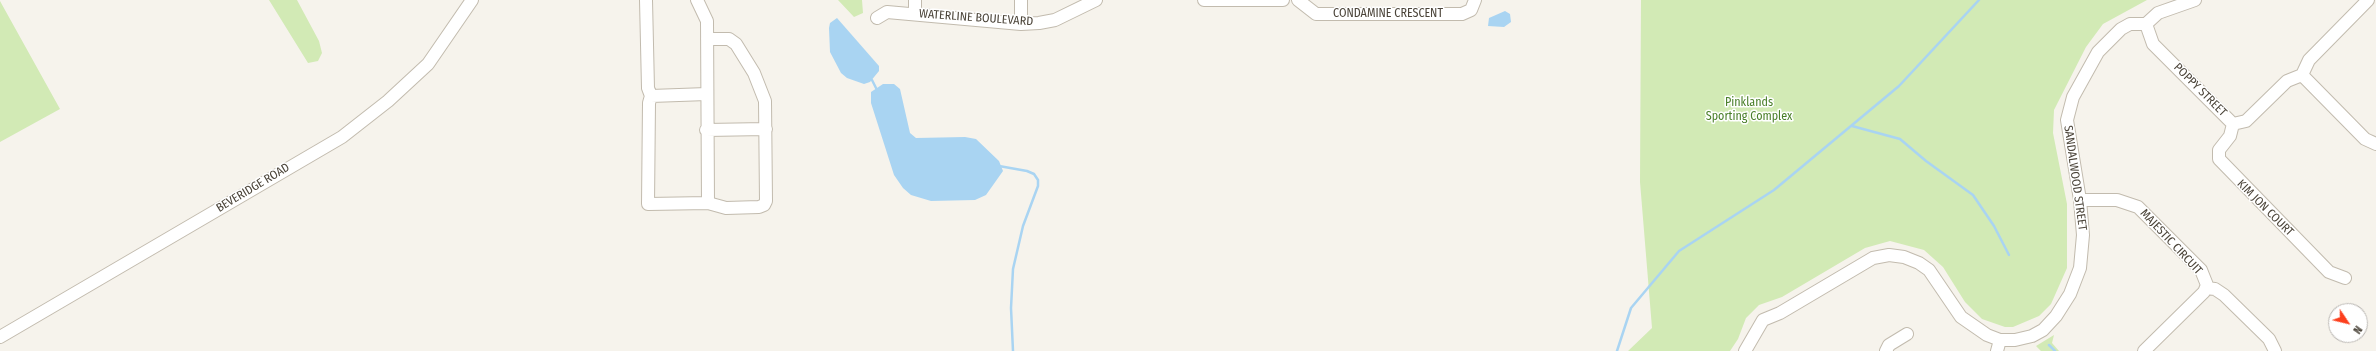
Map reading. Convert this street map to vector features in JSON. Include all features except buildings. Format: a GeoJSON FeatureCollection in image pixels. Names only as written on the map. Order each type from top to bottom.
{"type":"FeatureCollection","features":[{"type":"Feature","properties":{"kind":"street","name":"BEVERIDGE ROAD"},"geometry":{"type":"LineString","coordinates":[[0,337],[342,137],[388,101],[428,64],[472,0]]}},
{"type":"Feature","properties":{"kind":"street"},"geometry":{"type":"LineString","coordinates":[[646,0],[648,88],[651,96],[649,103],[648,204],[708,203],[726,208],[764,205],[766,201],[765,101],[754,73],[736,44],[728,39],[707,39]]}},
{"type":"Feature","properties":{"kind":"street"},"geometry":{"type":"LineString","coordinates":[[697,0],[707,21],[706,130],[708,203]]}},
{"type":"Feature","properties":{"kind":"street"},"geometry":{"type":"LineString","coordinates":[[915,0],[915,14]]}},
{"type":"Feature","properties":{"kind":"street"},"geometry":{"type":"LineString","coordinates":[[1021,0],[1021,24]]}},
{"type":"Feature","properties":{"kind":"street","name":"WATERLINE BOULEVARD"},"geometry":{"type":"LineString","coordinates":[[877,18],[887,12],[1021,24],[1055,20],[1096,0]]}},
{"type":"Feature","properties":{"kind":"street"},"geometry":{"type":"LineString","coordinates":[[1205,0],[1283,0]]}},
{"type":"Feature","properties":{"kind":"street","name":"CONDAMINE CRESCENT"},"geometry":{"type":"LineString","coordinates":[[1298,0],[1316,14],[1462,14],[1471,10],[1475,0]]}},
{"type":"Feature","properties":{"kind":"street"},"geometry":{"type":"LineString","coordinates":[[2146,24],[2158,13],[2195,0]]}},
{"type":"Feature","properties":{"kind":"street"},"geometry":{"type":"LineString","coordinates":[[2368,0],[2309,60],[2302,75],[2365,139],[2376,144]]}},
{"type":"Feature","properties":{"kind":"street","name":"SANDALWOOD STREET"},"geometry":{"type":"LineString","coordinates":[[1999,345],[2032,336],[2050,324],[2076,281],[2080,268],[2083,235],[2080,200],[2067,120],[2073,97],[2098,52],[2121,29],[2130,24],[2146,24]]}},
{"type":"Feature","properties":{"kind":"street","name":"POPPY STREET"},"geometry":{"type":"LineString","coordinates":[[2146,24],[2153,44],[2233,124],[2246,121],[2287,81],[2302,75]]}},
{"type":"Feature","properties":{"kind":"street"},"geometry":{"type":"LineString","coordinates":[[651,96],[707,94]]}},
{"type":"Feature","properties":{"kind":"street","name":"KIM JON COURT"},"geometry":{"type":"LineString","coordinates":[[2233,124],[2230,136],[2219,150],[2219,159],[2329,272],[2344,278]]}},
{"type":"Feature","properties":{"kind":"street"},"geometry":{"type":"LineString","coordinates":[[706,130],[766,129]]}},
{"type":"Feature","properties":{"kind":"street","name":"MAJESTIC CIRCUIT"},"geometry":{"type":"LineString","coordinates":[[2080,200],[2117,200],[2138,207],[2201,270],[2207,285],[2206,288],[2144,351]]}},
{"type":"Feature","properties":{"kind":"street"},"geometry":{"type":"LineString","coordinates":[[1745,351],[1763,320],[1780,313],[1873,258],[1889,255],[1904,257],[1919,262],[1929,270],[1968,323],[1987,335],[1999,345]]}},
{"type":"Feature","properties":{"kind":"street","name":"MAJESTIC CIRCUIT"},"geometry":{"type":"LineString","coordinates":[[2206,288],[2215,290],[2224,295],[2269,339],[2275,351]]}},
{"type":"Feature","properties":{"kind":"street"},"geometry":{"type":"LineString","coordinates":[[1886,351],[1888,345],[1907,334]]}},
{"type":"Feature","properties":{"kind":"green space"},"geometry":{"type":"Polygon","coordinates":[[[269,0],[297,0],[319,41],[322,53],[318,61],[308,63],[269,0]]]}},
{"type":"Feature","properties":{"kind":"green space"},"geometry":{"type":"Polygon","coordinates":[[[838,0],[862,0],[863,13],[854,17],[838,0]]]}},
{"type":"Feature","properties":{"kind":"green space","name":"Pinklands Sporting Complex"},"geometry":{"type":"Polygon","coordinates":[[[1641,0],[2147,0],[2103,24],[2086,47],[2054,110],[2053,133],[2067,204],[2067,268],[2051,304],[2039,316],[2013,327],[2005,327],[1982,319],[1965,302],[1943,267],[1924,250],[1890,241],[1865,248],[1782,297],[1759,305],[1746,318],[1738,339],[1730,351],[1628,351],[1652,328],[1640,182],[1641,0]]]}},
{"type":"Feature","properties":{"kind":"green space"},"geometry":{"type":"Polygon","coordinates":[[[0,1],[60,109],[0,142],[0,1]]]}},
{"type":"Feature","properties":{"kind":"green space"},"geometry":{"type":"Polygon","coordinates":[[[2054,335],[2052,343],[2059,351],[2041,351],[2036,346],[2054,335]]]}},
{"type":"Feature","properties":{"kind":"water"},"geometry":{"type":"Polygon","coordinates":[[[1505,11],[1510,14],[1511,22],[1504,27],[1488,26],[1489,18],[1505,11]]]}},
{"type":"Feature","properties":{"kind":"water"},"geometry":{"type":"Polygon","coordinates":[[[837,18],[879,66],[879,71],[870,82],[864,84],[847,78],[841,73],[830,52],[830,23],[837,18]]]}},
{"type":"Feature","properties":{"kind":"water"},"geometry":{"type":"Polygon","coordinates":[[[883,84],[894,84],[900,89],[910,133],[916,138],[965,137],[976,139],[999,161],[1003,171],[986,195],[975,200],[931,201],[911,195],[903,188],[894,175],[871,103],[871,92],[883,84]]]}},
{"type":"Feature","properties":{"kind":"waterway"},"geometry":{"type":"LineString","coordinates":[[1617,351],[1631,308],[1679,251],[1774,190],[1899,86],[1979,0]]}},
{"type":"Feature","properties":{"kind":"waterway"},"geometry":{"type":"LineString","coordinates":[[872,80],[877,90]]}},
{"type":"Feature","properties":{"kind":"waterway"},"geometry":{"type":"LineString","coordinates":[[1852,126],[1900,139],[1926,161],[1973,195],[1994,226],[2009,255]]}},
{"type":"Feature","properties":{"kind":"waterway"},"geometry":{"type":"LineString","coordinates":[[999,166],[1027,171],[1034,174],[1038,180],[1038,186],[1023,226],[1013,269],[1011,308],[1013,351]]}},
{"type":"Feature","properties":{"kind":"waterway"},"geometry":{"type":"LineString","coordinates":[[2049,345],[2055,351]]}}]}
